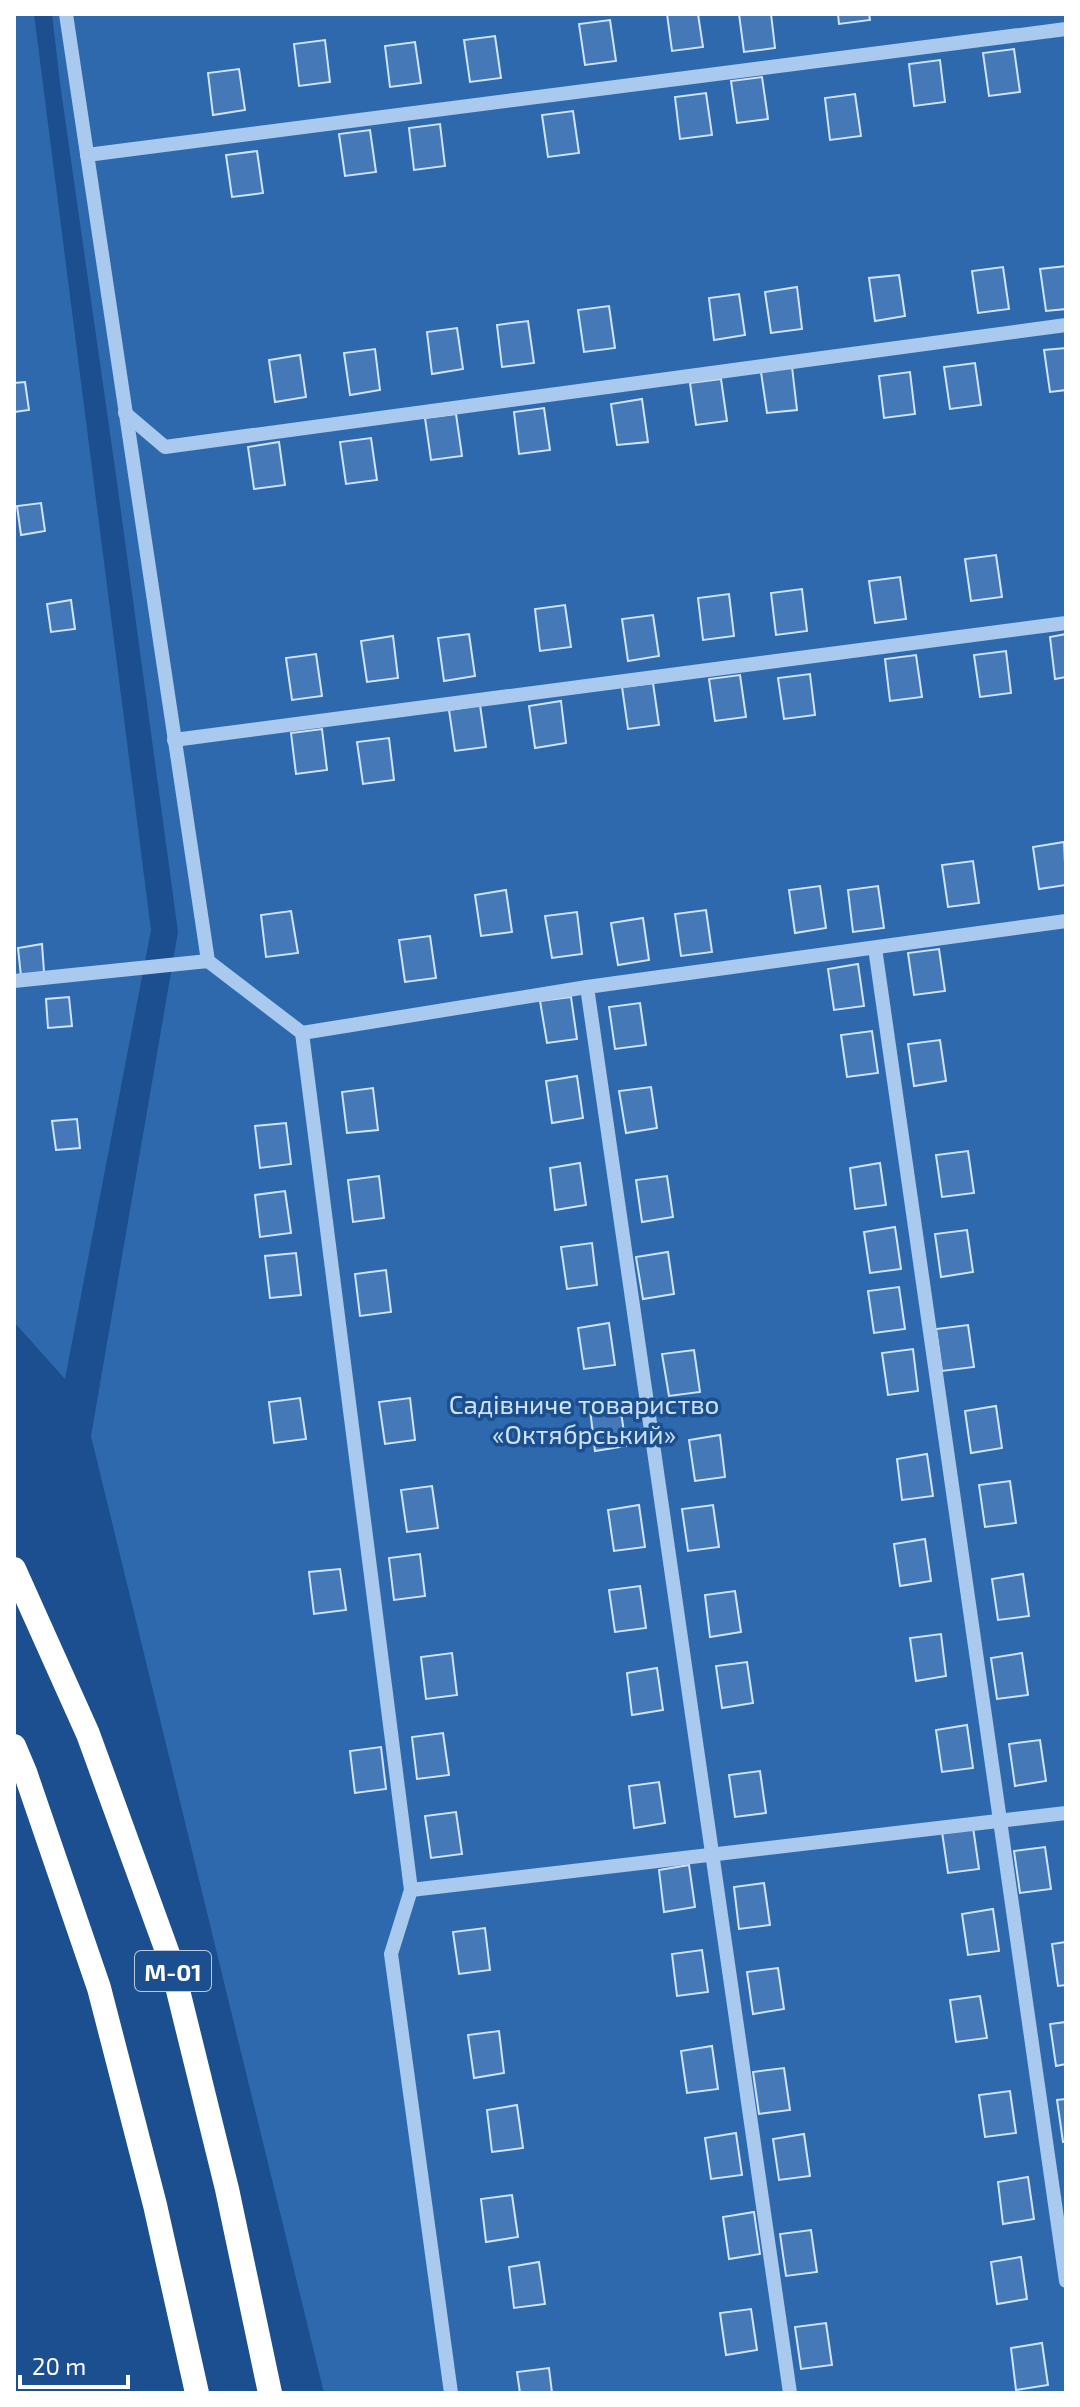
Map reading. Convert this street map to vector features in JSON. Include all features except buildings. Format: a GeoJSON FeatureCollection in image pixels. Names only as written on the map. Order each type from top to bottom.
{"type":"FeatureCollection","features":[{"type":"Feature","properties":{"kind":"highway","name":"М-01"},"geometry":{"type":"LineString","coordinates":[[14,1569],[88,1734],[171,1962],[227,2189],[270,2393]]}},
{"type":"Feature","properties":{"kind":"highway","name":"М-01"},"geometry":{"type":"LineString","coordinates":[[14,1746],[99,1988],[155,2205],[197,2393]]}},
{"type":"Feature","properties":{"kind":"street"},"geometry":{"type":"LineString","coordinates":[[66,14],[208,961]]}},
{"type":"Feature","properties":{"kind":"street"},"geometry":{"type":"LineString","coordinates":[[87,155],[1066,29]]}},
{"type":"Feature","properties":{"kind":"street"},"geometry":{"type":"LineString","coordinates":[[125,413],[165,447],[1066,325]]}},
{"type":"Feature","properties":{"kind":"street"},"geometry":{"type":"LineString","coordinates":[[174,740],[1066,623]]}},
{"type":"Feature","properties":{"kind":"street"},"geometry":{"type":"LineString","coordinates":[[302,1033],[587,987],[1066,921]]}},
{"type":"Feature","properties":{"kind":"street"},"geometry":{"type":"LineString","coordinates":[[875,948],[1066,2281]]}},
{"type":"Feature","properties":{"kind":"street"},"geometry":{"type":"LineString","coordinates":[[14,981],[208,961],[302,1033],[411,1890],[391,1954],[451,2393]]}},
{"type":"Feature","properties":{"kind":"street"},"geometry":{"type":"LineString","coordinates":[[587,987],[790,2393]]}},
{"type":"Feature","properties":{"kind":"street"},"geometry":{"type":"LineString","coordinates":[[411,1890],[1066,1813]]}},
{"type":"Feature","properties":{"kind":"green space"},"geometry":{"type":"Polygon","coordinates":[[[14,14],[34,14],[151,930],[65,1379],[14,1322],[14,14]]]}},
{"type":"Feature","properties":{"kind":"green space","name":"Садівниче товариство «Октябрський»"},"geometry":{"type":"Polygon","coordinates":[[[52,14],[1066,14],[1066,2393],[324,2393],[91,1436],[178,932],[52,14]]]}}]}
